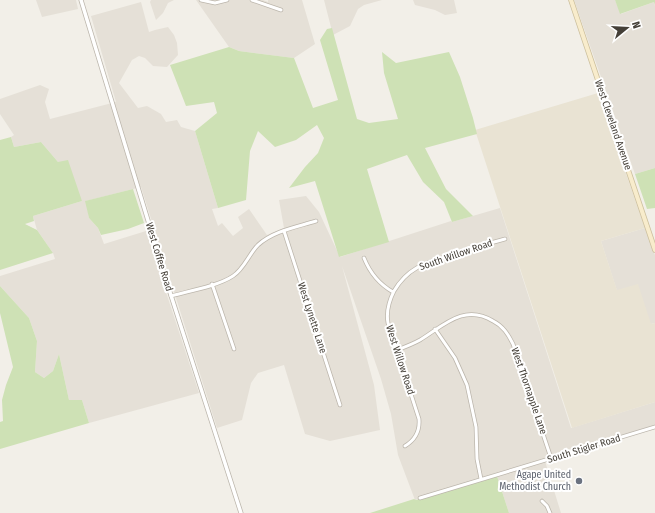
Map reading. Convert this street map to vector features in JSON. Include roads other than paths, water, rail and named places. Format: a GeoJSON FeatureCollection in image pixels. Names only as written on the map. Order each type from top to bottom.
{"type":"FeatureCollection","features":[{"type":"Feature","properties":{"kind":"main road","name":"West Cleveland Avenue"},"geometry":{"type":"LineString","coordinates":[[571,0],[655,250]]}},
{"type":"Feature","properties":{"kind":"street","name":"West Coffee Road"},"geometry":{"type":"LineString","coordinates":[[81,0],[171,296],[241,513]]}},
{"type":"Feature","properties":{"kind":"street"},"geometry":{"type":"LineString","coordinates":[[201,0],[215,3],[227,0]]}},
{"type":"Feature","properties":{"kind":"street"},"geometry":{"type":"LineString","coordinates":[[252,0],[281,10]]}},
{"type":"Feature","properties":{"kind":"street"},"geometry":{"type":"LineString","coordinates":[[171,296],[233,276],[239,271],[259,244],[270,237],[316,221]]}},
{"type":"Feature","properties":{"kind":"street","name":"West Lynette Lane"},"geometry":{"type":"LineString","coordinates":[[284,232],[340,404]]}},
{"type":"Feature","properties":{"kind":"street","name":"South Willow Road"},"geometry":{"type":"LineString","coordinates":[[393,292],[407,274],[420,266],[505,238]]}},
{"type":"Feature","properties":{"kind":"street"},"geometry":{"type":"LineString","coordinates":[[364,258],[375,279],[393,292]]}},
{"type":"Feature","properties":{"kind":"street"},"geometry":{"type":"LineString","coordinates":[[212,284],[234,349]]}},
{"type":"Feature","properties":{"kind":"street","name":"West Willow Road"},"geometry":{"type":"LineString","coordinates":[[393,292],[389,302],[387,319],[419,419],[419,428],[414,439],[405,446]]}},
{"type":"Feature","properties":{"kind":"street","name":"West Thornapple Lane"},"geometry":{"type":"LineString","coordinates":[[435,329],[453,318],[470,314],[487,317],[501,326],[508,334],[513,344],[551,458]]}},
{"type":"Feature","properties":{"kind":"street"},"geometry":{"type":"LineString","coordinates":[[397,350],[418,341],[435,329],[455,358],[465,379],[476,427],[478,464],[481,479]]}},
{"type":"Feature","properties":{"kind":"street","name":"South Stigler Road"},"geometry":{"type":"LineString","coordinates":[[420,498],[655,427]]}},
{"type":"Feature","properties":{"kind":"street"},"geometry":{"type":"LineString","coordinates":[[542,501],[548,506],[550,513]]}},
{"type":"Feature","properties":{"kind":"place","name":"Agape United Methodist Church"},"geometry":{"type":"Point","coordinates":[579,481]}}]}
